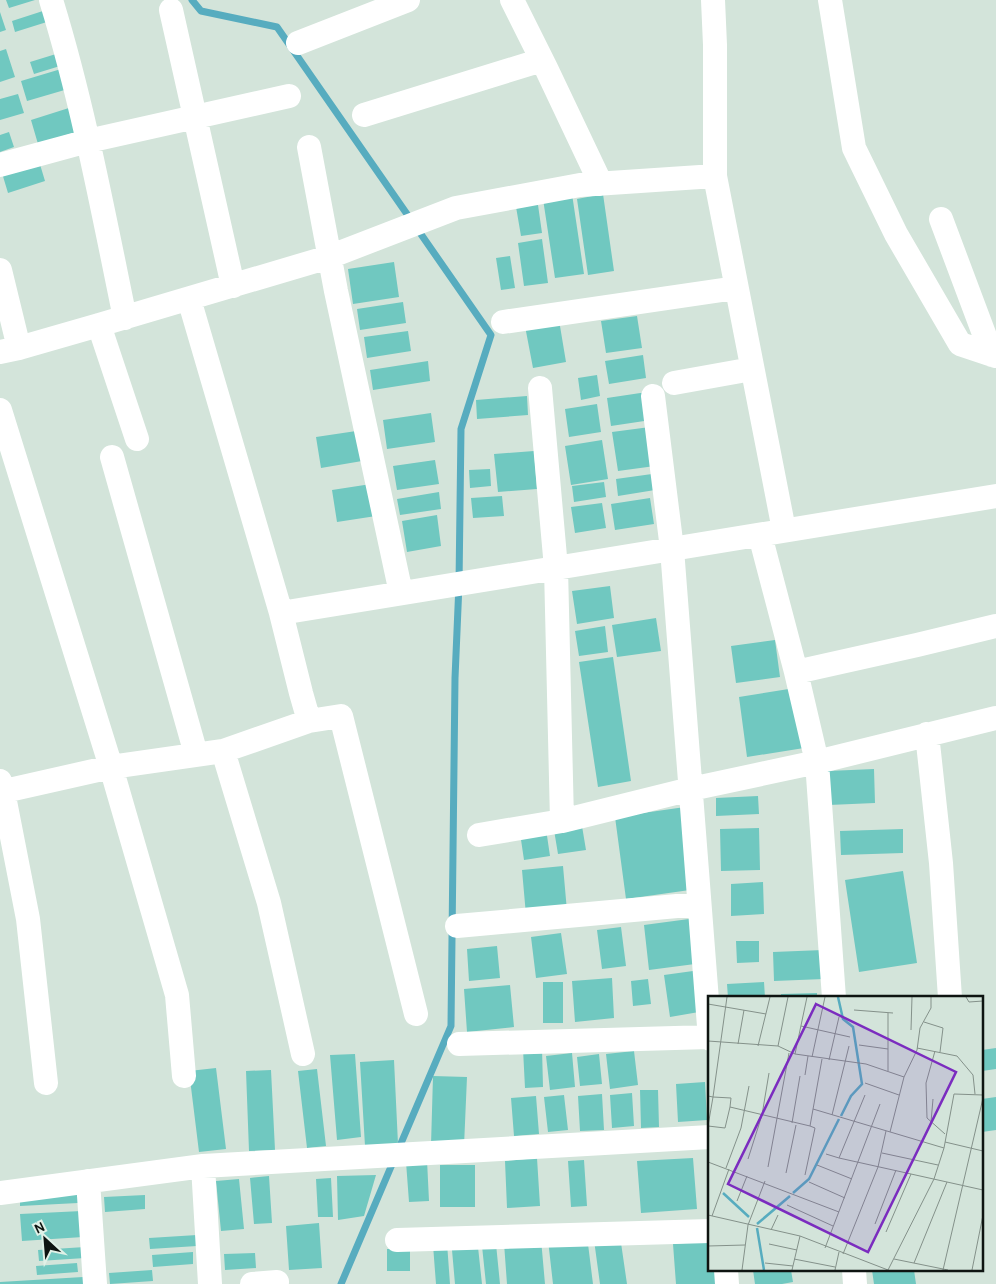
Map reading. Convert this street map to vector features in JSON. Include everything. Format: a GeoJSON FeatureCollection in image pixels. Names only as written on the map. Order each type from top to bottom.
{"type":"FeatureCollection","features":[{"type":"Feature","properties":{"kind":"street"},"geometry":{"type":"LineString","coordinates":[[51,0],[62,36],[88,142],[125,318]]}},
{"type":"Feature","properties":{"kind":"street"},"geometry":{"type":"LineString","coordinates":[[298,43],[408,0]]}},
{"type":"Feature","properties":{"kind":"street"},"geometry":{"type":"LineString","coordinates":[[512,0],[601,184]]}},
{"type":"Feature","properties":{"kind":"street"},"geometry":{"type":"LineString","coordinates":[[713,0],[715,176],[784,530]]}},
{"type":"Feature","properties":{"kind":"street"},"geometry":{"type":"LineString","coordinates":[[830,0],[854,148],[896,234],[960,344],[994,355]]}},
{"type":"Feature","properties":{"kind":"street"},"geometry":{"type":"LineString","coordinates":[[171,10],[233,286]]}},
{"type":"Feature","properties":{"kind":"street"},"geometry":{"type":"LineString","coordinates":[[364,115],[542,60]]}},
{"type":"Feature","properties":{"kind":"street"},"geometry":{"type":"LineString","coordinates":[[0,165],[88,142],[289,96]]}},
{"type":"Feature","properties":{"kind":"street"},"geometry":{"type":"LineString","coordinates":[[309,148],[336,291],[401,593]]}},
{"type":"Feature","properties":{"kind":"street"},"geometry":{"type":"LineString","coordinates":[[0,270],[10,350],[329,257],[456,208],[580,186],[715,176]]}},
{"type":"Feature","properties":{"kind":"street"},"geometry":{"type":"LineString","coordinates":[[942,219],[994,355]]}},
{"type":"Feature","properties":{"kind":"street"},"geometry":{"type":"LineString","coordinates":[[503,322],[736,288]]}},
{"type":"Feature","properties":{"kind":"street"},"geometry":{"type":"LineString","coordinates":[[189,299],[281,613],[309,721]]}},
{"type":"Feature","properties":{"kind":"street"},"geometry":{"type":"LineString","coordinates":[[99,325],[137,439]]}},
{"type":"Feature","properties":{"kind":"street"},"geometry":{"type":"LineString","coordinates":[[674,383],[752,369]]}},
{"type":"Feature","properties":{"kind":"street"},"geometry":{"type":"LineString","coordinates":[[540,388],[556,568],[562,821]]}},
{"type":"Feature","properties":{"kind":"street"},"geometry":{"type":"LineString","coordinates":[[653,396],[672,549],[708,1014]]}},
{"type":"Feature","properties":{"kind":"street"},"geometry":{"type":"LineString","coordinates":[[0,410],[111,768],[177,995],[184,1076]]}},
{"type":"Feature","properties":{"kind":"street"},"geometry":{"type":"LineString","coordinates":[[112,457],[196,754]]}},
{"type":"Feature","properties":{"kind":"street"},"geometry":{"type":"LineString","coordinates":[[281,613],[996,496]]}},
{"type":"Feature","properties":{"kind":"street"},"geometry":{"type":"LineString","coordinates":[[760,535],[796,672],[817,762],[834,996]]}},
{"type":"Feature","properties":{"kind":"street"},"geometry":{"type":"LineString","coordinates":[[796,672],[996,626]]}},
{"type":"Feature","properties":{"kind":"street"},"geometry":{"type":"LineString","coordinates":[[46,1083],[28,919],[1,788],[111,768],[224,751],[309,721],[341,716],[416,1014]]}},
{"type":"Feature","properties":{"kind":"street"},"geometry":{"type":"LineString","coordinates":[[480,835],[562,821],[996,718]]}},
{"type":"Feature","properties":{"kind":"street"},"geometry":{"type":"LineString","coordinates":[[927,734],[941,863],[950,996]]}},
{"type":"Feature","properties":{"kind":"street"},"geometry":{"type":"LineString","coordinates":[[224,751],[269,903],[303,1054]]}},
{"type":"Feature","properties":{"kind":"street"},"geometry":{"type":"LineString","coordinates":[[457,926],[699,904]]}},
{"type":"Feature","properties":{"kind":"street"},"geometry":{"type":"LineString","coordinates":[[460,1044],[708,1038]]}},
{"type":"Feature","properties":{"kind":"street"},"geometry":{"type":"LineString","coordinates":[[0,1193],[202,1166],[708,1137]]}},
{"type":"Feature","properties":{"kind":"street"},"geometry":{"type":"LineString","coordinates":[[202,1166],[210,1284]]}},
{"type":"Feature","properties":{"kind":"street"},"geometry":{"type":"LineString","coordinates":[[88,1181],[95,1284]]}},
{"type":"Feature","properties":{"kind":"street"},"geometry":{"type":"LineString","coordinates":[[397,1240],[708,1231]]}},
{"type":"Feature","properties":{"kind":"street"},"geometry":{"type":"LineString","coordinates":[[252,1284],[277,1282]]}},
{"type":"Feature","properties":{"kind":"building"},"geometry":{"type":"Polygon","coordinates":[[[6,0],[35,0],[9,8],[6,0]]]}},
{"type":"Feature","properties":{"kind":"building"},"geometry":{"type":"Polygon","coordinates":[[[46,10],[50,21],[15,32],[12,21],[46,10]]]}},
{"type":"Feature","properties":{"kind":"building"},"geometry":{"type":"Polygon","coordinates":[[[0,12],[6,30],[0,32],[0,12]]]}},
{"type":"Feature","properties":{"kind":"building"},"geometry":{"type":"Polygon","coordinates":[[[6,49],[15,77],[0,82],[0,51],[6,49]]]}},
{"type":"Feature","properties":{"kind":"building"},"geometry":{"type":"Polygon","coordinates":[[[56,54],[60,66],[34,74],[30,62],[56,54]]]}},
{"type":"Feature","properties":{"kind":"building"},"geometry":{"type":"Polygon","coordinates":[[[61,69],[68,89],[27,101],[21,81],[61,69]]]}},
{"type":"Feature","properties":{"kind":"building"},"geometry":{"type":"Polygon","coordinates":[[[18,94],[24,113],[0,120],[0,99],[18,94]]]}},
{"type":"Feature","properties":{"kind":"building"},"geometry":{"type":"Polygon","coordinates":[[[72,107],[79,131],[38,144],[31,120],[72,107]]]}},
{"type":"Feature","properties":{"kind":"building"},"geometry":{"type":"Polygon","coordinates":[[[9,132],[14,147],[0,152],[0,135],[9,132]]]}},
{"type":"Feature","properties":{"kind":"building"},"geometry":{"type":"Polygon","coordinates":[[[39,161],[45,181],[8,193],[2,173],[39,161]]]}},
{"type":"Feature","properties":{"kind":"building"},"geometry":{"type":"Polygon","coordinates":[[[572,194],[584,274],[555,278],[543,199],[572,194]]]}},
{"type":"Feature","properties":{"kind":"building"},"geometry":{"type":"Polygon","coordinates":[[[603,194],[614,271],[588,275],[577,199],[603,194]]]}},
{"type":"Feature","properties":{"kind":"building"},"geometry":{"type":"Polygon","coordinates":[[[537,198],[542,233],[521,236],[515,201],[537,198]]]}},
{"type":"Feature","properties":{"kind":"building"},"geometry":{"type":"Polygon","coordinates":[[[542,239],[548,283],[524,286],[518,243],[542,239]]]}},
{"type":"Feature","properties":{"kind":"building"},"geometry":{"type":"Polygon","coordinates":[[[510,256],[515,288],[501,290],[496,258],[510,256]]]}},
{"type":"Feature","properties":{"kind":"building"},"geometry":{"type":"Polygon","coordinates":[[[394,262],[399,297],[353,304],[348,269],[394,262]]]}},
{"type":"Feature","properties":{"kind":"building"},"geometry":{"type":"Polygon","coordinates":[[[403,302],[406,323],[360,330],[357,309],[403,302]]]}},
{"type":"Feature","properties":{"kind":"building"},"geometry":{"type":"Polygon","coordinates":[[[637,316],[642,348],[606,353],[601,321],[637,316]]]}},
{"type":"Feature","properties":{"kind":"building"},"geometry":{"type":"Polygon","coordinates":[[[559,320],[566,362],[533,368],[525,326],[559,320]]]}},
{"type":"Feature","properties":{"kind":"building"},"geometry":{"type":"Polygon","coordinates":[[[408,331],[411,351],[367,358],[364,337],[408,331]]]}},
{"type":"Feature","properties":{"kind":"building"},"geometry":{"type":"Polygon","coordinates":[[[643,355],[646,378],[609,384],[605,361],[643,355]]]}},
{"type":"Feature","properties":{"kind":"building"},"geometry":{"type":"Polygon","coordinates":[[[428,361],[430,381],[373,390],[370,370],[428,361]]]}},
{"type":"Feature","properties":{"kind":"building"},"geometry":{"type":"Polygon","coordinates":[[[597,375],[600,396],[581,400],[578,378],[597,375]]]}},
{"type":"Feature","properties":{"kind":"building"},"geometry":{"type":"Polygon","coordinates":[[[647,392],[651,420],[611,426],[607,398],[647,392]]]}},
{"type":"Feature","properties":{"kind":"building"},"geometry":{"type":"Polygon","coordinates":[[[527,396],[528,415],[477,419],[476,400],[527,396]]]}},
{"type":"Feature","properties":{"kind":"building"},"geometry":{"type":"Polygon","coordinates":[[[597,404],[601,432],[569,437],[565,409],[597,404]]]}},
{"type":"Feature","properties":{"kind":"building"},"geometry":{"type":"Polygon","coordinates":[[[431,413],[435,442],[387,449],[383,420],[431,413]]]}},
{"type":"Feature","properties":{"kind":"building"},"geometry":{"type":"Polygon","coordinates":[[[650,427],[655,466],[618,471],[612,432],[650,427]]]}},
{"type":"Feature","properties":{"kind":"building"},"geometry":{"type":"Polygon","coordinates":[[[363,430],[368,460],[321,468],[316,437],[363,430]]]}},
{"type":"Feature","properties":{"kind":"building"},"geometry":{"type":"Polygon","coordinates":[[[602,440],[608,479],[571,485],[565,446],[602,440]]]}},
{"type":"Feature","properties":{"kind":"building"},"geometry":{"type":"Polygon","coordinates":[[[534,451],[537,489],[498,492],[494,454],[534,451]]]}},
{"type":"Feature","properties":{"kind":"building"},"geometry":{"type":"Polygon","coordinates":[[[435,460],[439,484],[397,490],[393,466],[435,460]]]}},
{"type":"Feature","properties":{"kind":"building"},"geometry":{"type":"Polygon","coordinates":[[[490,469],[491,486],[470,488],[469,470],[490,469]]]}},
{"type":"Feature","properties":{"kind":"building"},"geometry":{"type":"Polygon","coordinates":[[[652,474],[655,490],[618,496],[616,479],[652,474]]]}},
{"type":"Feature","properties":{"kind":"building"},"geometry":{"type":"Polygon","coordinates":[[[604,482],[606,497],[574,502],[572,486],[604,482]]]}},
{"type":"Feature","properties":{"kind":"building"},"geometry":{"type":"Polygon","coordinates":[[[371,484],[376,516],[337,522],[332,490],[371,484]]]}},
{"type":"Feature","properties":{"kind":"building"},"geometry":{"type":"Polygon","coordinates":[[[439,492],[441,509],[400,515],[397,499],[439,492]]]}},
{"type":"Feature","properties":{"kind":"building"},"geometry":{"type":"Polygon","coordinates":[[[502,496],[504,516],[473,518],[471,498],[502,496]]]}},
{"type":"Feature","properties":{"kind":"building"},"geometry":{"type":"Polygon","coordinates":[[[650,498],[654,524],[615,530],[611,504],[650,498]]]}},
{"type":"Feature","properties":{"kind":"building"},"geometry":{"type":"Polygon","coordinates":[[[602,503],[606,528],[575,533],[571,507],[602,503]]]}},
{"type":"Feature","properties":{"kind":"building"},"geometry":{"type":"Polygon","coordinates":[[[437,515],[441,546],[407,552],[402,521],[437,515]]]}},
{"type":"Feature","properties":{"kind":"building"},"geometry":{"type":"Polygon","coordinates":[[[610,586],[614,618],[577,624],[572,591],[610,586]]]}},
{"type":"Feature","properties":{"kind":"building"},"geometry":{"type":"Polygon","coordinates":[[[656,618],[661,651],[617,657],[612,625],[656,618]]]}},
{"type":"Feature","properties":{"kind":"building"},"geometry":{"type":"Polygon","coordinates":[[[605,626],[608,652],[579,656],[575,631],[605,626]]]}},
{"type":"Feature","properties":{"kind":"building"},"geometry":{"type":"Polygon","coordinates":[[[775,640],[780,677],[736,683],[731,646],[775,640]]]}},
{"type":"Feature","properties":{"kind":"building"},"geometry":{"type":"Polygon","coordinates":[[[613,657],[631,781],[598,787],[579,662],[613,657]]]}},
{"type":"Feature","properties":{"kind":"building"},"geometry":{"type":"Polygon","coordinates":[[[795,688],[804,748],[747,757],[739,697],[795,688]]]}},
{"type":"Feature","properties":{"kind":"building"},"geometry":{"type":"Polygon","coordinates":[[[874,769],[875,803],[829,805],[828,771],[874,769]]]}},
{"type":"Feature","properties":{"kind":"building"},"geometry":{"type":"Polygon","coordinates":[[[758,796],[759,814],[716,816],[716,798],[758,796]]]}},
{"type":"Feature","properties":{"kind":"building"},"geometry":{"type":"Polygon","coordinates":[[[685,807],[697,889],[626,899],[615,817],[685,807]]]}},
{"type":"Feature","properties":{"kind":"building"},"geometry":{"type":"Polygon","coordinates":[[[582,826],[586,850],[558,854],[554,830],[582,826]]]}},
{"type":"Feature","properties":{"kind":"building"},"geometry":{"type":"Polygon","coordinates":[[[759,828],[760,870],[721,871],[720,829],[759,828]]]}},
{"type":"Feature","properties":{"kind":"building"},"geometry":{"type":"Polygon","coordinates":[[[546,829],[550,856],[524,860],[520,833],[546,829]]]}},
{"type":"Feature","properties":{"kind":"building"},"geometry":{"type":"Polygon","coordinates":[[[903,829],[903,853],[841,855],[840,831],[903,829]]]}},
{"type":"Feature","properties":{"kind":"building"},"geometry":{"type":"Polygon","coordinates":[[[563,866],[567,911],[526,915],[522,870],[563,866]]]}},
{"type":"Feature","properties":{"kind":"building"},"geometry":{"type":"Polygon","coordinates":[[[903,871],[917,963],[859,972],[845,880],[903,871]]]}},
{"type":"Feature","properties":{"kind":"building"},"geometry":{"type":"Polygon","coordinates":[[[763,882],[764,914],[731,916],[731,884],[763,882]]]}},
{"type":"Feature","properties":{"kind":"building"},"geometry":{"type":"Polygon","coordinates":[[[689,919],[695,964],[649,970],[644,925],[689,919]]]}},
{"type":"Feature","properties":{"kind":"building"},"geometry":{"type":"Polygon","coordinates":[[[621,927],[626,966],[602,969],[597,930],[621,927]]]}},
{"type":"Feature","properties":{"kind":"building"},"geometry":{"type":"Polygon","coordinates":[[[561,933],[567,974],[536,978],[531,937],[561,933]]]}},
{"type":"Feature","properties":{"kind":"building"},"geometry":{"type":"Polygon","coordinates":[[[736,941],[759,941],[759,962],[737,963],[736,941]]]}},
{"type":"Feature","properties":{"kind":"building"},"geometry":{"type":"Polygon","coordinates":[[[497,946],[500,978],[469,981],[467,949],[497,946]]]}},
{"type":"Feature","properties":{"kind":"building"},"geometry":{"type":"Polygon","coordinates":[[[823,950],[824,979],[774,981],[773,952],[823,950]]]}},
{"type":"Feature","properties":{"kind":"building"},"geometry":{"type":"Polygon","coordinates":[[[693,971],[699,1012],[670,1017],[664,975],[693,971]]]}},
{"type":"Feature","properties":{"kind":"building"},"geometry":{"type":"Polygon","coordinates":[[[612,978],[614,1018],[575,1022],[572,981],[612,978]]]}},
{"type":"Feature","properties":{"kind":"building"},"geometry":{"type":"Polygon","coordinates":[[[648,979],[651,1004],[633,1006],[631,981],[648,979]]]}},
{"type":"Feature","properties":{"kind":"building"},"geometry":{"type":"Polygon","coordinates":[[[543,982],[563,982],[563,1023],[543,1023],[543,982]]]}},
{"type":"Feature","properties":{"kind":"building"},"geometry":{"type":"Polygon","coordinates":[[[764,982],[765,996],[728,996],[727,984],[764,982]]]}},
{"type":"Feature","properties":{"kind":"building"},"geometry":{"type":"Polygon","coordinates":[[[510,985],[514,1027],[467,1032],[464,989],[510,985]]]}},
{"type":"Feature","properties":{"kind":"building"},"geometry":{"type":"Polygon","coordinates":[[[817,993],[817,996],[781,996],[781,994],[817,993]]]}},
{"type":"Feature","properties":{"kind":"building"},"geometry":{"type":"Polygon","coordinates":[[[542,1048],[543,1087],[525,1088],[523,1049],[542,1048]]]}},
{"type":"Feature","properties":{"kind":"building"},"geometry":{"type":"Polygon","coordinates":[[[996,1048],[996,1069],[984,1071],[984,1050],[996,1048]]]}},
{"type":"Feature","properties":{"kind":"building"},"geometry":{"type":"Polygon","coordinates":[[[634,1051],[638,1085],[610,1089],[606,1054],[634,1051]]]}},
{"type":"Feature","properties":{"kind":"building"},"geometry":{"type":"Polygon","coordinates":[[[572,1053],[575,1087],[550,1090],[546,1056],[572,1053]]]}},
{"type":"Feature","properties":{"kind":"building"},"geometry":{"type":"Polygon","coordinates":[[[355,1054],[361,1137],[337,1140],[330,1055],[355,1054]]]}},
{"type":"Feature","properties":{"kind":"building"},"geometry":{"type":"Polygon","coordinates":[[[599,1054],[602,1084],[580,1086],[577,1057],[599,1054]]]}},
{"type":"Feature","properties":{"kind":"building"},"geometry":{"type":"Polygon","coordinates":[[[394,1060],[398,1144],[365,1146],[360,1062],[394,1060]]]}},
{"type":"Feature","properties":{"kind":"building"},"geometry":{"type":"Polygon","coordinates":[[[216,1068],[226,1149],[199,1152],[189,1071],[216,1068]]]}},
{"type":"Feature","properties":{"kind":"building"},"geometry":{"type":"Polygon","coordinates":[[[317,1069],[326,1146],[307,1148],[298,1071],[317,1069]]]}},
{"type":"Feature","properties":{"kind":"building"},"geometry":{"type":"Polygon","coordinates":[[[271,1070],[275,1150],[249,1151],[246,1071],[271,1070]]]}},
{"type":"Feature","properties":{"kind":"building"},"geometry":{"type":"Polygon","coordinates":[[[433,1076],[467,1077],[464,1146],[431,1145],[433,1076]]]}},
{"type":"Feature","properties":{"kind":"building"},"geometry":{"type":"Polygon","coordinates":[[[705,1082],[707,1120],[678,1122],[676,1084],[705,1082]]]}},
{"type":"Feature","properties":{"kind":"building"},"geometry":{"type":"Polygon","coordinates":[[[640,1090],[658,1090],[659,1127],[641,1128],[640,1090]]]}},
{"type":"Feature","properties":{"kind":"building"},"geometry":{"type":"Polygon","coordinates":[[[632,1093],[634,1126],[612,1128],[610,1095],[632,1093]]]}},
{"type":"Feature","properties":{"kind":"building"},"geometry":{"type":"Polygon","coordinates":[[[602,1094],[604,1130],[580,1131],[578,1096],[602,1094]]]}},
{"type":"Feature","properties":{"kind":"building"},"geometry":{"type":"Polygon","coordinates":[[[564,1095],[568,1130],[548,1132],[544,1097],[564,1095]]]}},
{"type":"Feature","properties":{"kind":"building"},"geometry":{"type":"Polygon","coordinates":[[[536,1096],[539,1134],[514,1136],[511,1098],[536,1096]]]}},
{"type":"Feature","properties":{"kind":"building"},"geometry":{"type":"Polygon","coordinates":[[[996,1097],[996,1130],[984,1132],[984,1099],[996,1097]]]}},
{"type":"Feature","properties":{"kind":"building"},"geometry":{"type":"Polygon","coordinates":[[[537,1158],[540,1206],[507,1208],[505,1161],[537,1158]]]}},
{"type":"Feature","properties":{"kind":"building"},"geometry":{"type":"Polygon","coordinates":[[[693,1158],[697,1209],[641,1213],[637,1161],[693,1158]]]}},
{"type":"Feature","properties":{"kind":"building"},"geometry":{"type":"Polygon","coordinates":[[[427,1160],[429,1201],[409,1202],[406,1162],[427,1160]]]}},
{"type":"Feature","properties":{"kind":"building"},"geometry":{"type":"Polygon","coordinates":[[[584,1160],[587,1206],[571,1207],[568,1161],[584,1160]]]}},
{"type":"Feature","properties":{"kind":"building"},"geometry":{"type":"Polygon","coordinates":[[[440,1165],[475,1165],[475,1207],[440,1207],[440,1165]]]}},
{"type":"Feature","properties":{"kind":"building"},"geometry":{"type":"Polygon","coordinates":[[[376,1175],[364,1216],[338,1220],[337,1176],[376,1175]]]}},
{"type":"Feature","properties":{"kind":"building"},"geometry":{"type":"Polygon","coordinates":[[[269,1176],[272,1223],[254,1224],[250,1178],[269,1176]]]}},
{"type":"Feature","properties":{"kind":"building"},"geometry":{"type":"Polygon","coordinates":[[[331,1178],[333,1217],[318,1217],[316,1179],[331,1178]]]}},
{"type":"Feature","properties":{"kind":"building"},"geometry":{"type":"Polygon","coordinates":[[[239,1179],[244,1229],[221,1231],[216,1181],[239,1179]]]}},
{"type":"Feature","properties":{"kind":"building"},"geometry":{"type":"Polygon","coordinates":[[[78,1194],[78,1203],[20,1206],[20,1198],[78,1194]]]}},
{"type":"Feature","properties":{"kind":"building"},"geometry":{"type":"Polygon","coordinates":[[[145,1195],[145,1209],[105,1212],[104,1197],[145,1195]]]}},
{"type":"Feature","properties":{"kind":"building"},"geometry":{"type":"Polygon","coordinates":[[[82,1211],[83,1237],[22,1241],[20,1214],[82,1211]]]}},
{"type":"Feature","properties":{"kind":"building"},"geometry":{"type":"Polygon","coordinates":[[[319,1223],[322,1268],[289,1270],[286,1226],[319,1223]]]}},
{"type":"Feature","properties":{"kind":"building"},"geometry":{"type":"Polygon","coordinates":[[[197,1235],[197,1246],[150,1249],[149,1238],[197,1235]]]}},
{"type":"Feature","properties":{"kind":"building"},"geometry":{"type":"Polygon","coordinates":[[[587,1236],[593,1284],[553,1284],[548,1240],[587,1236]]]}},
{"type":"Feature","properties":{"kind":"building"},"geometry":{"type":"Polygon","coordinates":[[[620,1236],[627,1284],[600,1284],[594,1240],[620,1236]]]}},
{"type":"Feature","properties":{"kind":"building"},"geometry":{"type":"Polygon","coordinates":[[[541,1239],[545,1284],[507,1284],[504,1243],[541,1239]]]}},
{"type":"Feature","properties":{"kind":"building"},"geometry":{"type":"Polygon","coordinates":[[[708,1241],[708,1272],[717,1272],[718,1284],[676,1284],[673,1244],[708,1241]]]}},
{"type":"Feature","properties":{"kind":"building"},"geometry":{"type":"Polygon","coordinates":[[[447,1243],[450,1284],[436,1284],[433,1245],[447,1243]]]}},
{"type":"Feature","properties":{"kind":"building"},"geometry":{"type":"Polygon","coordinates":[[[496,1244],[500,1284],[486,1284],[482,1246],[496,1244]]]}},
{"type":"Feature","properties":{"kind":"building"},"geometry":{"type":"Polygon","coordinates":[[[85,1247],[85,1258],[39,1261],[38,1250],[85,1247]]]}},
{"type":"Feature","properties":{"kind":"building"},"geometry":{"type":"Polygon","coordinates":[[[478,1247],[482,1284],[455,1284],[452,1250],[478,1247]]]}},
{"type":"Feature","properties":{"kind":"building"},"geometry":{"type":"Polygon","coordinates":[[[387,1249],[410,1249],[410,1271],[387,1271],[387,1249]]]}},
{"type":"Feature","properties":{"kind":"building"},"geometry":{"type":"Polygon","coordinates":[[[193,1252],[193,1264],[153,1267],[152,1255],[193,1252]]]}},
{"type":"Feature","properties":{"kind":"building"},"geometry":{"type":"Polygon","coordinates":[[[255,1253],[256,1268],[225,1270],[224,1254],[255,1253]]]}},
{"type":"Feature","properties":{"kind":"building"},"geometry":{"type":"Polygon","coordinates":[[[77,1263],[78,1272],[37,1275],[36,1266],[77,1263]]]}},
{"type":"Feature","properties":{"kind":"building"},"geometry":{"type":"Polygon","coordinates":[[[152,1270],[153,1281],[110,1284],[109,1273],[152,1270]]]}},
{"type":"Feature","properties":{"kind":"building"},"geometry":{"type":"Polygon","coordinates":[[[753,1272],[791,1272],[793,1282],[755,1284],[753,1272]]]}},
{"type":"Feature","properties":{"kind":"building"},"geometry":{"type":"Polygon","coordinates":[[[872,1272],[914,1272],[916,1284],[874,1284],[872,1272]]]}},
{"type":"Feature","properties":{"kind":"building"},"geometry":{"type":"Polygon","coordinates":[[[83,1277],[84,1284],[0,1284],[0,1282],[83,1277]]]}},
{"type":"Feature","properties":{"kind":"waterway"},"geometry":{"type":"LineString","coordinates":[[192,0],[201,11],[277,27],[491,335],[461,429],[459,584],[455,678],[451,1026],[341,1284]]}}]}
